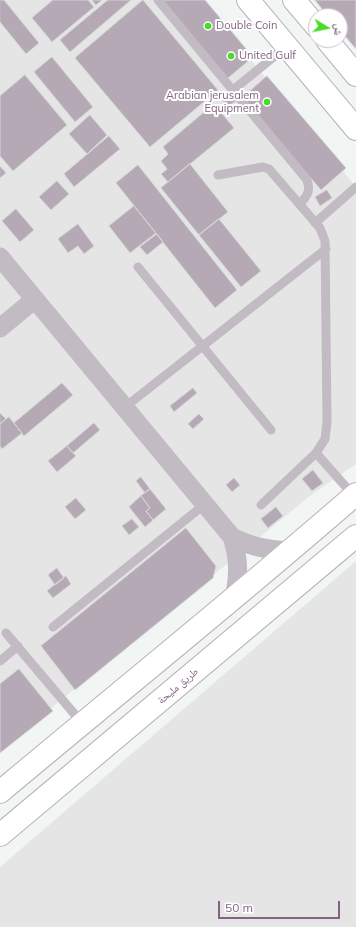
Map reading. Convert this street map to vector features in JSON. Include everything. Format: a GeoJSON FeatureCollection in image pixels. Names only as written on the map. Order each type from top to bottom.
{"type":"FeatureCollection","features":[{"type":"Feature","properties":{"kind":"main road"},"geometry":{"type":"LineString","coordinates":[[248,0],[356,129]]}},
{"type":"Feature","properties":{"kind":"main road"},"geometry":{"type":"LineString","coordinates":[[294,0],[308,17]]}},
{"type":"Feature","properties":{"kind":"main road"},"geometry":{"type":"LineString","coordinates":[[334,48],[356,75]]}},
{"type":"Feature","properties":{"kind":"main road"},"geometry":{"type":"LineString","coordinates":[[0,792],[291,551],[355,495]]}},
{"type":"Feature","properties":{"kind":"main road","name":"طريق مليحة"},"geometry":{"type":"LineString","coordinates":[[0,835],[356,536]]}},
{"type":"Feature","properties":{"kind":"main road"},"geometry":{"type":"LineString","coordinates":[[88,718],[98,722],[101,730],[99,748],[95,756]]}},
{"type":"Feature","properties":{"kind":"street"},"geometry":{"type":"LineString","coordinates":[[0,257],[232,537],[238,560],[238,573],[234,598]]}},
{"type":"Feature","properties":{"kind":"street"},"geometry":{"type":"LineString","coordinates":[[0,328],[35,299]]}},
{"type":"Feature","properties":{"kind":"street"},"geometry":{"type":"LineString","coordinates":[[232,537],[259,548],[291,551]]}},
{"type":"Feature","properties":{"kind":"lane"},"geometry":{"type":"LineString","coordinates":[[158,0],[307,180],[309,191],[307,196],[300,204]]}},
{"type":"Feature","properties":{"kind":"lane"},"geometry":{"type":"LineString","coordinates":[[233,90],[287,46]]}},
{"type":"Feature","properties":{"kind":"lane"},"geometry":{"type":"LineString","coordinates":[[218,175],[266,167],[272,171],[315,222],[323,234],[326,249],[327,430],[325,439],[316,453],[261,505]]}},
{"type":"Feature","properties":{"kind":"lane"},"geometry":{"type":"LineString","coordinates":[[315,222],[356,187]]}},
{"type":"Feature","properties":{"kind":"lane"},"geometry":{"type":"LineString","coordinates":[[125,407],[326,249]]}},
{"type":"Feature","properties":{"kind":"lane"},"geometry":{"type":"LineString","coordinates":[[138,268],[271,430]]}},
{"type":"Feature","properties":{"kind":"lane"},"geometry":{"type":"LineString","coordinates":[[316,453],[355,495]]}},
{"type":"Feature","properties":{"kind":"lane"},"geometry":{"type":"LineString","coordinates":[[53,627],[205,504]]}},
{"type":"Feature","properties":{"kind":"lane"},"geometry":{"type":"LineString","coordinates":[[6,633],[88,718]]}},
{"type":"Feature","properties":{"kind":"lane"},"geometry":{"type":"LineString","coordinates":[[0,661],[18,646]]}},
{"type":"Feature","properties":{"kind":"shaded area"},"geometry":{"type":"Polygon","coordinates":[[[0,0],[201,0],[356,187],[356,464],[311,495],[0,750],[0,0]]]}},
{"type":"Feature","properties":{"kind":"shaded area"},"geometry":{"type":"Polygon","coordinates":[[[356,561],[356,927],[0,927],[0,867],[356,561]]]}},
{"type":"Feature","properties":{"kind":"building"},"geometry":{"type":"Polygon","coordinates":[[[0,0],[4,0],[39,43],[26,54],[0,22],[0,0]]]}},
{"type":"Feature","properties":{"kind":"building"},"geometry":{"type":"Polygon","coordinates":[[[53,0],[88,0],[94,7],[52,42],[32,18],[53,0]]]}},
{"type":"Feature","properties":{"kind":"building"},"geometry":{"type":"Polygon","coordinates":[[[92,0],[102,0],[96,5],[92,0]]]}},
{"type":"Feature","properties":{"kind":"building"},"geometry":{"type":"Polygon","coordinates":[[[108,0],[131,0],[70,52],[60,40],[108,0]]]}},
{"type":"Feature","properties":{"kind":"building"},"geometry":{"type":"Polygon","coordinates":[[[143,0],[218,90],[150,147],[75,58],[143,0]]]}},
{"type":"Feature","properties":{"kind":"building"},"geometry":{"type":"Polygon","coordinates":[[[162,0],[205,0],[253,57],[228,78],[162,0]]]}},
{"type":"Feature","properties":{"kind":"building"},"geometry":{"type":"Polygon","coordinates":[[[315,0],[356,0],[356,49],[348,40],[348,8],[322,8],[315,0]]]}},
{"type":"Feature","properties":{"kind":"building"},"geometry":{"type":"Polygon","coordinates":[[[52,57],[93,107],[75,122],[34,72],[52,57]]]}},
{"type":"Feature","properties":{"kind":"building"},"geometry":{"type":"Polygon","coordinates":[[[25,75],[67,125],[13,171],[0,156],[0,96],[25,75]]]}},
{"type":"Feature","properties":{"kind":"building"},"geometry":{"type":"Polygon","coordinates":[[[267,76],[346,168],[321,190],[242,98],[267,76]]]}},
{"type":"Feature","properties":{"kind":"building"},"geometry":{"type":"Polygon","coordinates":[[[231,94],[236,101],[227,107],[222,100],[231,94]]]}},
{"type":"Feature","properties":{"kind":"building"},"geometry":{"type":"Polygon","coordinates":[[[214,104],[234,128],[168,182],[161,174],[167,169],[161,161],[168,154],[163,147],[214,104]]]}},
{"type":"Feature","properties":{"kind":"building"},"geometry":{"type":"Polygon","coordinates":[[[90,115],[107,135],[87,154],[69,134],[90,115]]]}},
{"type":"Feature","properties":{"kind":"building"},"geometry":{"type":"Polygon","coordinates":[[[109,136],[120,149],[74,187],[64,174],[109,136]]]}},
{"type":"Feature","properties":{"kind":"building"},"geometry":{"type":"Polygon","coordinates":[[[190,164],[228,212],[199,235],[161,188],[190,164]]]}},
{"type":"Feature","properties":{"kind":"building"},"geometry":{"type":"Polygon","coordinates":[[[138,165],[237,290],[215,308],[116,183],[138,165]]]}},
{"type":"Feature","properties":{"kind":"building"},"geometry":{"type":"Polygon","coordinates":[[[0,166],[6,173],[0,178],[0,166]]]}},
{"type":"Feature","properties":{"kind":"building"},"geometry":{"type":"Polygon","coordinates":[[[57,181],[69,194],[51,210],[39,197],[57,181]]]}},
{"type":"Feature","properties":{"kind":"building"},"geometry":{"type":"Polygon","coordinates":[[[327,190],[332,198],[320,206],[315,197],[327,190]]]}},
{"type":"Feature","properties":{"kind":"building"},"geometry":{"type":"Polygon","coordinates":[[[134,206],[156,233],[130,253],[109,226],[134,206]]]}},
{"type":"Feature","properties":{"kind":"building"},"geometry":{"type":"Polygon","coordinates":[[[16,209],[34,230],[20,242],[2,221],[16,209]]]}},
{"type":"Feature","properties":{"kind":"building"},"geometry":{"type":"Polygon","coordinates":[[[219,219],[261,271],[241,287],[199,235],[219,219]]]}},
{"type":"Feature","properties":{"kind":"building"},"geometry":{"type":"Polygon","coordinates":[[[78,224],[94,246],[84,254],[78,246],[68,253],[58,239],[78,224]]]}},
{"type":"Feature","properties":{"kind":"building"},"geometry":{"type":"Polygon","coordinates":[[[157,234],[163,242],[147,255],[140,247],[157,234]]]}},
{"type":"Feature","properties":{"kind":"building"},"geometry":{"type":"Polygon","coordinates":[[[62,383],[73,395],[24,436],[14,423],[62,383]]]}},
{"type":"Feature","properties":{"kind":"building"},"geometry":{"type":"Polygon","coordinates":[[[193,388],[197,393],[174,412],[170,406],[193,388]]]}},
{"type":"Feature","properties":{"kind":"building"},"geometry":{"type":"Polygon","coordinates":[[[0,413],[6,419],[0,424],[0,413]]]}},
{"type":"Feature","properties":{"kind":"building"},"geometry":{"type":"Polygon","coordinates":[[[199,414],[204,419],[193,429],[188,424],[199,414]]]}},
{"type":"Feature","properties":{"kind":"building"},"geometry":{"type":"Polygon","coordinates":[[[9,417],[22,433],[2,449],[0,446],[0,424],[9,417]]]}},
{"type":"Feature","properties":{"kind":"building"},"geometry":{"type":"Polygon","coordinates":[[[94,423],[100,430],[73,453],[67,446],[94,423]]]}},
{"type":"Feature","properties":{"kind":"building"},"geometry":{"type":"Polygon","coordinates":[[[67,446],[76,456],[57,472],[48,461],[67,446]]]}},
{"type":"Feature","properties":{"kind":"building"},"geometry":{"type":"Polygon","coordinates":[[[313,470],[323,483],[312,491],[302,479],[313,470]]]}},
{"type":"Feature","properties":{"kind":"building"},"geometry":{"type":"Polygon","coordinates":[[[141,477],[150,489],[145,493],[136,481],[141,477]]]}},
{"type":"Feature","properties":{"kind":"building"},"geometry":{"type":"Polygon","coordinates":[[[234,478],[240,485],[232,492],[226,485],[234,478]]]}},
{"type":"Feature","properties":{"kind":"building"},"geometry":{"type":"Polygon","coordinates":[[[150,489],[166,509],[153,520],[146,511],[150,508],[141,496],[150,489]]]}},
{"type":"Feature","properties":{"kind":"building"},"geometry":{"type":"Polygon","coordinates":[[[141,496],[150,508],[146,511],[153,520],[145,527],[129,507],[141,496]]]}},
{"type":"Feature","properties":{"kind":"building"},"geometry":{"type":"Polygon","coordinates":[[[76,498],[86,510],[75,519],[65,507],[76,498]]]}},
{"type":"Feature","properties":{"kind":"building"},"geometry":{"type":"Polygon","coordinates":[[[276,507],[283,516],[268,528],[261,519],[276,507]]]}},
{"type":"Feature","properties":{"kind":"building"},"geometry":{"type":"Polygon","coordinates":[[[132,519],[139,527],[129,535],[122,526],[132,519]]]}},
{"type":"Feature","properties":{"kind":"building"},"geometry":{"type":"Polygon","coordinates":[[[186,528],[216,566],[213,578],[75,690],[41,646],[186,528]]]}},
{"type":"Feature","properties":{"kind":"building"},"geometry":{"type":"Polygon","coordinates":[[[57,568],[64,578],[55,585],[48,575],[57,568]]]}},
{"type":"Feature","properties":{"kind":"building"},"geometry":{"type":"Polygon","coordinates":[[[66,576],[71,584],[53,598],[47,591],[66,576]]]}},
{"type":"Feature","properties":{"kind":"building"},"geometry":{"type":"Polygon","coordinates":[[[19,669],[53,711],[0,753],[0,684],[19,669]]]}},
{"type":"Feature","properties":{"kind":"place","name":"Double Coin"},"geometry":{"type":"Point","coordinates":[208,26]}},
{"type":"Feature","properties":{"kind":"place","name":"United Gulf"},"geometry":{"type":"Point","coordinates":[231,56]}},
{"type":"Feature","properties":{"kind":"place","name":"Arabian jerusalem Equipment"},"geometry":{"type":"Point","coordinates":[267,102]}}]}
